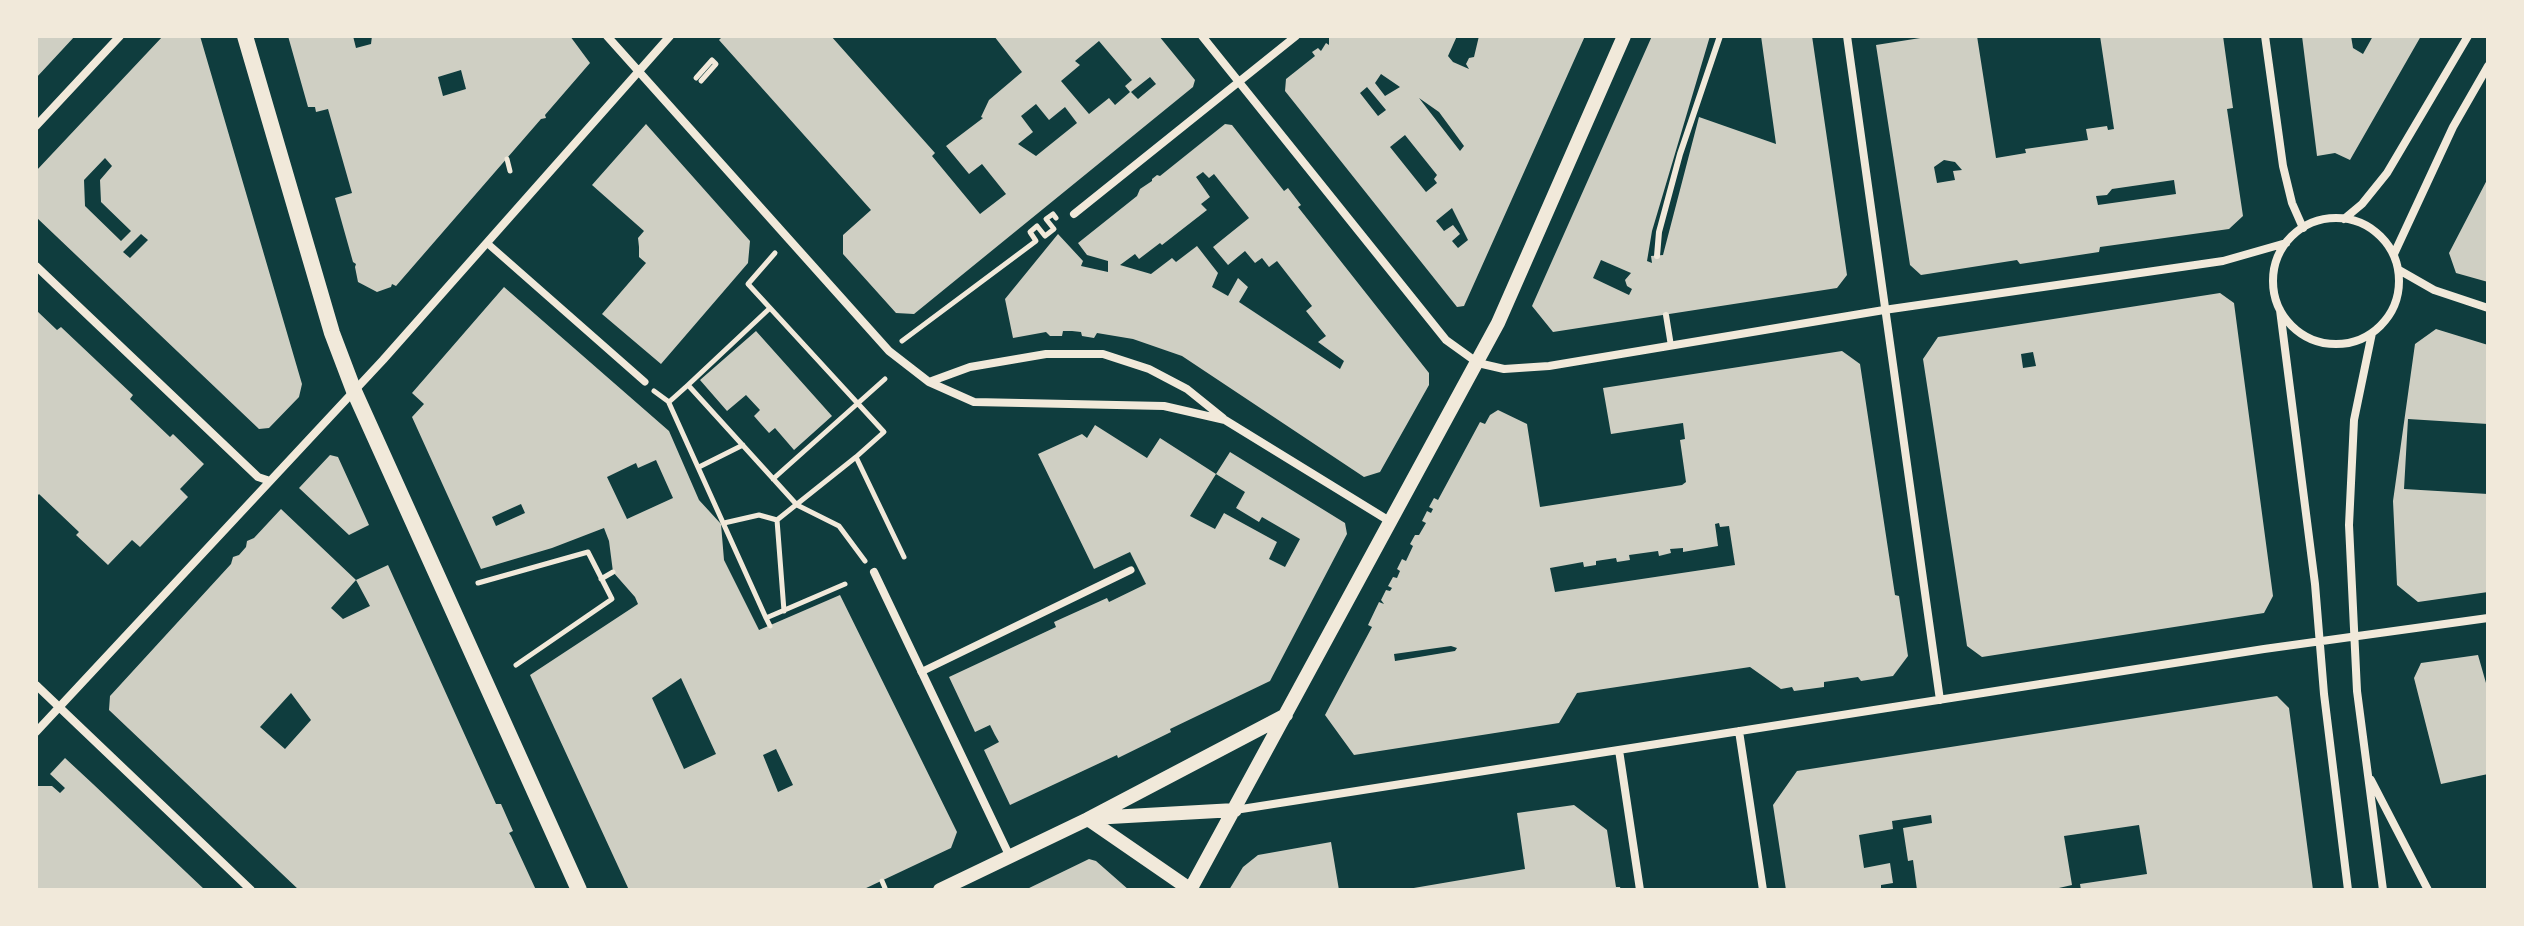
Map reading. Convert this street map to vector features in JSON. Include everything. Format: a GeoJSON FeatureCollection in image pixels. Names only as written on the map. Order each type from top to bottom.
{"type":"FeatureCollection","features":[{"type":"Feature","properties":{"kind":"main road"},"geometry":{"type":"LineString","coordinates":[[245,36],[332,333],[354,391],[579,890]]}},
{"type":"Feature","properties":{"kind":"street"},"geometry":{"type":"LineString","coordinates":[[36,126],[120,36]]}},
{"type":"Feature","properties":{"kind":"street"},"geometry":{"type":"LineString","coordinates":[[607,36],[889,351],[929,382],[974,402],[1164,406],[1225,420]]}},
{"type":"Feature","properties":{"kind":"street"},"geometry":{"type":"LineString","coordinates":[[36,732],[354,391],[670,36]]}},
{"type":"Feature","properties":{"kind":"street"},"geometry":{"type":"LineString","coordinates":[[1202,36],[1446,340],[1478,363],[1504,369],[1549,366],[1884,310],[2223,261],[2286,243]]}},
{"type":"Feature","properties":{"kind":"street"},"geometry":{"type":"LineString","coordinates":[[1074,214],[1296,36]]}},
{"type":"Feature","properties":{"kind":"street"},"geometry":{"type":"LineString","coordinates":[[1088,819],[1190,890],[1478,363],[1624,36]]}},
{"type":"Feature","properties":{"kind":"street"},"geometry":{"type":"LineString","coordinates":[[1847,36],[1940,700]]}},
{"type":"Feature","properties":{"kind":"street"},"geometry":{"type":"LineString","coordinates":[[2265,36],[2283,166],[2292,203],[2303,228]]}},
{"type":"Feature","properties":{"kind":"street"},"geometry":{"type":"LineString","coordinates":[[2344,219],[2362,204],[2387,173],[2468,36]]}},
{"type":"Feature","properties":{"kind":"street"},"geometry":{"type":"LineString","coordinates":[[2394,254],[2453,127],[2488,66]]}},
{"type":"Feature","properties":{"kind":"street"},"geometry":{"type":"LineString","coordinates":[[2280,310],[2301,334],[2321,343],[2352,342],[2372,333],[2393,310],[2399,291],[2399,270],[2394,254],[2373,230],[2354,220],[2322,219],[2303,228],[2286,243],[2275,264],[2273,276],[2273,288],[2280,310],[2348,890]]}},
{"type":"Feature","properties":{"kind":"street"},"geometry":{"type":"LineString","coordinates":[[487,243],[645,382]]}},
{"type":"Feature","properties":{"kind":"street"},"geometry":{"type":"LineString","coordinates":[[36,266],[258,477],[270,481]]}},
{"type":"Feature","properties":{"kind":"street"},"geometry":{"type":"LineString","coordinates":[[2399,270],[2434,290],[2488,308]]}},
{"type":"Feature","properties":{"kind":"street"},"geometry":{"type":"LineString","coordinates":[[2372,333],[2354,420],[2349,525],[2354,637],[2367,772],[2383,890]]}},
{"type":"Feature","properties":{"kind":"street"},"geometry":{"type":"LineString","coordinates":[[929,382],[970,367],[1046,354],[1103,354],[1149,369],[1174,382],[1225,420],[1391,522]]}},
{"type":"Feature","properties":{"kind":"street"},"geometry":{"type":"LineString","coordinates":[[921,672],[1131,570]]}},
{"type":"Feature","properties":{"kind":"street"},"geometry":{"type":"LineString","coordinates":[[874,572],[1010,857]]}},
{"type":"Feature","properties":{"kind":"street"},"geometry":{"type":"LineString","coordinates":[[1088,819],[1235,810],[2320,641],[2488,618]]}},
{"type":"Feature","properties":{"kind":"street"},"geometry":{"type":"LineString","coordinates":[[36,685],[251,890]]}},
{"type":"Feature","properties":{"kind":"street"},"geometry":{"type":"LineString","coordinates":[[940,890],[1088,819],[1287,715]]}},
{"type":"Feature","properties":{"kind":"street"},"geometry":{"type":"LineString","coordinates":[[1739,731],[1763,890]]}},
{"type":"Feature","properties":{"kind":"street"},"geometry":{"type":"LineString","coordinates":[[1619,750],[1640,890]]}},
{"type":"Feature","properties":{"kind":"street"},"geometry":{"type":"LineString","coordinates":[[2367,772],[2428,890]]}},
{"type":"Feature","properties":{"kind":"lane"},"geometry":{"type":"LineString","coordinates":[[1657,256],[1659,232],[1680,154],[1720,36]]}},
{"type":"Feature","properties":{"kind":"lane"},"geometry":{"type":"LineString","coordinates":[[1666,315],[1671,346]]}},
{"type":"Feature","properties":{"kind":"path"},"geometry":{"type":"LineString","coordinates":[[507,159],[510,171]]}},
{"type":"Feature","properties":{"kind":"path"},"geometry":{"type":"LineString","coordinates":[[901,341],[1036,241],[1030,232],[1037,226],[1045,236],[1054,229],[1046,219],[1053,214],[1061,224],[1074,214]]}},
{"type":"Feature","properties":{"kind":"path"},"geometry":{"type":"LineString","coordinates":[[775,253],[748,284],[884,432],[777,520]]}},
{"type":"Feature","properties":{"kind":"path"},"geometry":{"type":"LineString","coordinates":[[669,402],[770,308]]}},
{"type":"Feature","properties":{"kind":"path"},"geometry":{"type":"LineString","coordinates":[[773,479],[885,379]]}},
{"type":"Feature","properties":{"kind":"path"},"geometry":{"type":"LineString","coordinates":[[645,382],[669,402],[770,626]]}},
{"type":"Feature","properties":{"kind":"path"},"geometry":{"type":"LineString","coordinates":[[688,385],[797,505],[839,526],[874,572]]}},
{"type":"Feature","properties":{"kind":"path"},"geometry":{"type":"LineString","coordinates":[[699,467],[743,445]]}},
{"type":"Feature","properties":{"kind":"path"},"geometry":{"type":"LineString","coordinates":[[856,457],[904,557]]}},
{"type":"Feature","properties":{"kind":"path"},"geometry":{"type":"LineString","coordinates":[[722,524],[759,515],[777,520]]}},
{"type":"Feature","properties":{"kind":"path"},"geometry":{"type":"LineString","coordinates":[[777,520],[784,611]]}},
{"type":"Feature","properties":{"kind":"path"},"geometry":{"type":"LineString","coordinates":[[478,583],[588,552],[612,599],[516,665]]}},
{"type":"Feature","properties":{"kind":"path"},"geometry":{"type":"LineString","coordinates":[[601,579],[613,572]]}},
{"type":"Feature","properties":{"kind":"path"},"geometry":{"type":"LineString","coordinates":[[766,618],[845,584]]}},
{"type":"Feature","properties":{"kind":"path"},"geometry":{"type":"LineString","coordinates":[[882,881],[885,888]]}},
{"type":"Feature","properties":{"kind":"building"},"geometry":{"type":"Polygon","coordinates":[[[36,36],[75,36],[36,78],[36,36]]]}},
{"type":"Feature","properties":{"kind":"building"},"geometry":{"type":"Polygon","coordinates":[[[163,36],[200,36],[302,384],[299,397],[269,428],[259,429],[36,217],[36,171],[163,36]],[[105,158],[84,180],[85,206],[121,241],[131,231],[101,202],[100,180],[112,166],[105,158]],[[141,234],[123,252],[130,258],[148,240],[141,234]]]}},
{"type":"Feature","properties":{"kind":"building"},"geometry":{"type":"Polygon","coordinates":[[[288,36],[353,36],[356,48],[371,44],[372,36],[570,36],[590,63],[545,115],[546,118],[541,119],[396,286],[392,284],[377,292],[358,282],[356,264],[335,198],[352,193],[328,109],[316,112],[315,107],[308,107],[288,36]],[[461,70],[438,77],[443,96],[466,89],[461,70]]]}},
{"type":"Feature","properties":{"kind":"building"},"geometry":{"type":"Polygon","coordinates":[[[723,36],[831,36],[935,153],[932,156],[980,214],[1006,194],[982,164],[969,174],[946,146],[983,118],[989,100],[1022,72],[994,36],[1159,36],[1195,80],[1193,87],[914,314],[896,313],[843,254],[843,235],[871,210],[719,40],[723,36]],[[1099,41],[1075,61],[1080,65],[1061,81],[1089,114],[1109,98],[1115,105],[1130,92],[1125,86],[1132,80],[1099,41]],[[1150,77],[1131,92],[1138,99],[1156,84],[1150,77]],[[1036,104],[1021,116],[1033,132],[1018,144],[1036,156],[1077,123],[1065,107],[1049,120],[1036,104]]]}},
{"type":"Feature","properties":{"kind":"building"},"geometry":{"type":"Polygon","coordinates":[[[1329,36],[1457,36],[1448,56],[1453,62],[1469,69],[1466,64],[1469,58],[1474,57],[1479,36],[1585,36],[1464,306],[1457,307],[1285,91],[1286,79],[1315,56],[1312,52],[1318,48],[1321,51],[1326,43],[1329,45],[1329,36]],[[1381,74],[1375,83],[1385,96],[1400,87],[1381,74]],[[1367,87],[1360,93],[1378,116],[1386,110],[1367,87]],[[1419,98],[1460,151],[1464,146],[1439,112],[1419,98]],[[1405,135],[1390,147],[1426,192],[1437,183],[1434,179],[1437,175],[1405,135]],[[1452,208],[1436,221],[1444,231],[1453,225],[1460,234],[1452,241],[1458,248],[1468,240],[1452,208]]]}},
{"type":"Feature","properties":{"kind":"building"},"geometry":{"type":"Polygon","coordinates":[[[1652,36],[1710,36],[1652,231],[1647,261],[1652,263],[1651,256],[1663,255],[1699,117],[1776,144],[1761,36],[1812,36],[1847,275],[1837,288],[1553,332],[1532,306],[1652,36]],[[1601,260],[1593,278],[1629,295],[1632,289],[1625,280],[1631,273],[1601,260]]]}},
{"type":"Feature","properties":{"kind":"building"},"geometry":{"type":"Polygon","coordinates":[[[1933,36],[1977,36],[1996,158],[2026,153],[2025,149],[2088,140],[2086,129],[2107,126],[2108,130],[2114,129],[2100,36],[2223,36],[2233,108],[2227,109],[2243,216],[2229,229],[2100,247],[2099,252],[2020,264],[2017,260],[1921,275],[1910,265],[1876,45],[1933,36]],[[1944,160],[1934,167],[1937,183],[1955,180],[1953,171],[1962,170],[1955,162],[1944,160]],[[2174,180],[2112,189],[2107,195],[2096,196],[2098,205],[2176,194],[2174,180]]]}},
{"type":"Feature","properties":{"kind":"building"},"geometry":{"type":"Polygon","coordinates":[[[2302,36],[2351,36],[2353,48],[2363,54],[2373,36],[2421,36],[2350,160],[2335,153],[2317,156],[2302,36]]]}},
{"type":"Feature","properties":{"kind":"building"},"geometry":{"type":"Polygon","coordinates":[[[646,124],[750,241],[748,263],[661,364],[602,314],[646,263],[639,257],[638,238],[644,231],[592,185],[646,124]]]}},
{"type":"Feature","properties":{"kind":"building"},"geometry":{"type":"Polygon","coordinates":[[[1225,124],[1232,125],[1284,191],[1288,188],[1301,205],[1298,207],[1429,373],[1429,385],[1380,472],[1364,477],[1182,356],[1133,339],[1097,333],[1094,338],[1082,336],[1081,332],[1063,331],[1062,336],[1050,336],[1046,332],[1013,338],[1005,299],[1058,234],[1083,261],[1081,266],[1108,272],[1108,261],[1087,255],[1078,243],[1137,196],[1152,179],[1160,176],[1225,124]],[[1203,172],[1196,177],[1210,197],[1201,204],[1207,210],[1162,245],[1160,243],[1139,259],[1135,254],[1120,265],[1151,274],[1172,258],[1176,262],[1197,246],[1218,273],[1212,287],[1228,296],[1238,278],[1248,287],[1239,302],[1340,369],[1344,361],[1318,342],[1326,336],[1306,311],[1312,306],[1277,261],[1269,267],[1262,258],[1255,263],[1245,251],[1228,265],[1213,247],[1249,218],[1214,174],[1209,178],[1203,172]]]}},
{"type":"Feature","properties":{"kind":"building"},"geometry":{"type":"Polygon","coordinates":[[[2488,178],[2488,282],[2456,273],[2449,253],[2488,178]]]}},
{"type":"Feature","properties":{"kind":"building"},"geometry":{"type":"Polygon","coordinates":[[[504,287],[669,431],[699,500],[721,524],[724,560],[759,630],[840,595],[957,832],[951,848],[862,890],[629,890],[530,675],[638,604],[635,597],[613,572],[604,528],[552,548],[481,569],[412,417],[424,404],[412,393],[504,287]],[[656,460],[638,468],[636,463],[607,477],[627,519],[673,498],[656,460]],[[521,504],[492,517],[496,526],[525,513],[521,504]],[[681,678],[652,698],[684,769],[716,754],[681,678]],[[776,749],[763,755],[778,792],[793,785],[776,749]]]}},
{"type":"Feature","properties":{"kind":"building"},"geometry":{"type":"Polygon","coordinates":[[[2220,293],[2234,303],[2273,596],[2264,613],[1982,657],[1967,646],[1923,359],[1938,337],[2220,293]],[[2033,352],[2021,354],[2023,368],[2036,366],[2033,352]]]}},
{"type":"Feature","properties":{"kind":"building"},"geometry":{"type":"Polygon","coordinates":[[[36,310],[57,330],[61,327],[133,395],[130,399],[204,464],[180,489],[188,497],[140,547],[132,540],[108,565],[39,494],[36,497],[36,310]]]}},
{"type":"Feature","properties":{"kind":"building"},"geometry":{"type":"Polygon","coordinates":[[[2436,329],[2488,345],[2488,424],[2408,419],[2404,489],[2488,494],[2488,592],[2418,602],[2397,585],[2393,501],[2415,344],[2436,329]]]}},
{"type":"Feature","properties":{"kind":"building"},"geometry":{"type":"Polygon","coordinates":[[[756,331],[832,416],[794,450],[775,428],[769,433],[754,416],[760,410],[746,395],[727,411],[700,380],[756,331]]]}},
{"type":"Feature","properties":{"kind":"building"},"geometry":{"type":"Polygon","coordinates":[[[1842,351],[1860,364],[1895,595],[1899,596],[1908,656],[1893,676],[1824,682],[1824,687],[1794,691],[1792,687],[1781,689],[1750,667],[1577,693],[1559,723],[1354,755],[1325,715],[1372,627],[1368,625],[1379,602],[1384,604],[1381,600],[1386,590],[1392,588],[1388,586],[1393,577],[1397,578],[1402,559],[1406,561],[1413,546],[1410,544],[1426,523],[1422,521],[1427,511],[1431,513],[1433,509],[1429,507],[1434,498],[1438,500],[1480,422],[1485,424],[1490,415],[1498,410],[1527,424],[1540,507],[1686,482],[1680,440],[1685,439],[1683,423],[1611,434],[1603,388],[1842,351]],[[1719,523],[1715,524],[1718,546],[1683,552],[1683,548],[1670,549],[1671,553],[1659,556],[1658,551],[1629,555],[1630,560],[1617,562],[1616,558],[1596,561],[1596,565],[1584,567],[1583,562],[1550,568],[1555,592],[1735,565],[1729,526],[1720,527],[1719,523]],[[1451,646],[1394,654],[1395,661],[1455,651],[1457,648],[1451,646]]]}},
{"type":"Feature","properties":{"kind":"building"},"geometry":{"type":"Polygon","coordinates":[[[1095,425],[1147,458],[1160,438],[1216,474],[1230,452],[1345,523],[1347,534],[1270,681],[1118,758],[1117,755],[1010,805],[984,750],[999,742],[990,725],[975,732],[949,677],[1056,627],[1054,622],[1107,598],[1109,602],[1146,584],[1130,552],[1094,569],[1038,454],[1082,434],[1087,438],[1095,425]],[[1216,474],[1190,516],[1215,529],[1224,513],[1277,542],[1269,559],[1285,567],[1300,539],[1262,517],[1259,522],[1236,508],[1245,492],[1216,474]]]}},
{"type":"Feature","properties":{"kind":"building"},"geometry":{"type":"Polygon","coordinates":[[[330,455],[338,457],[369,525],[349,535],[299,488],[330,455]]]}},
{"type":"Feature","properties":{"kind":"building"},"geometry":{"type":"Polygon","coordinates":[[[281,509],[356,580],[388,565],[496,804],[501,804],[513,831],[509,833],[536,890],[299,890],[109,710],[110,696],[231,564],[233,557],[239,555],[247,541],[254,538],[281,509]],[[356,580],[331,608],[343,619],[370,606],[356,580]],[[291,693],[260,727],[285,749],[311,720],[291,693]]]}},
{"type":"Feature","properties":{"kind":"building"},"geometry":{"type":"Polygon","coordinates":[[[2478,655],[2488,690],[2488,774],[2441,784],[2414,678],[2421,663],[2478,655]]]}},
{"type":"Feature","properties":{"kind":"building"},"geometry":{"type":"Polygon","coordinates":[[[2277,696],[2289,708],[2313,890],[2081,890],[2080,884],[2147,874],[2139,825],[2064,836],[2072,885],[2050,890],[1917,890],[1913,860],[1908,861],[1903,828],[1932,823],[1931,815],[1892,821],[1893,829],[1859,835],[1864,868],[1890,863],[1893,883],[1881,885],[1881,890],[1786,890],[1773,805],[1797,771],[2277,696]]]}},
{"type":"Feature","properties":{"kind":"building"},"geometry":{"type":"Polygon","coordinates":[[[65,758],[205,890],[36,890],[36,786],[52,786],[60,793],[65,788],[50,774],[65,758]]]}},
{"type":"Feature","properties":{"kind":"building"},"geometry":{"type":"Polygon","coordinates":[[[1574,805],[1607,830],[1616,887],[1621,890],[1402,890],[1525,869],[1517,813],[1574,805]]]}},
{"type":"Feature","properties":{"kind":"building"},"geometry":{"type":"Polygon","coordinates":[[[1331,842],[1339,890],[1229,890],[1243,867],[1258,855],[1331,842]]]}},
{"type":"Feature","properties":{"kind":"building"},"geometry":{"type":"Polygon","coordinates":[[[1089,859],[1096,861],[1129,890],[1025,890],[1089,859]]]}}]}
